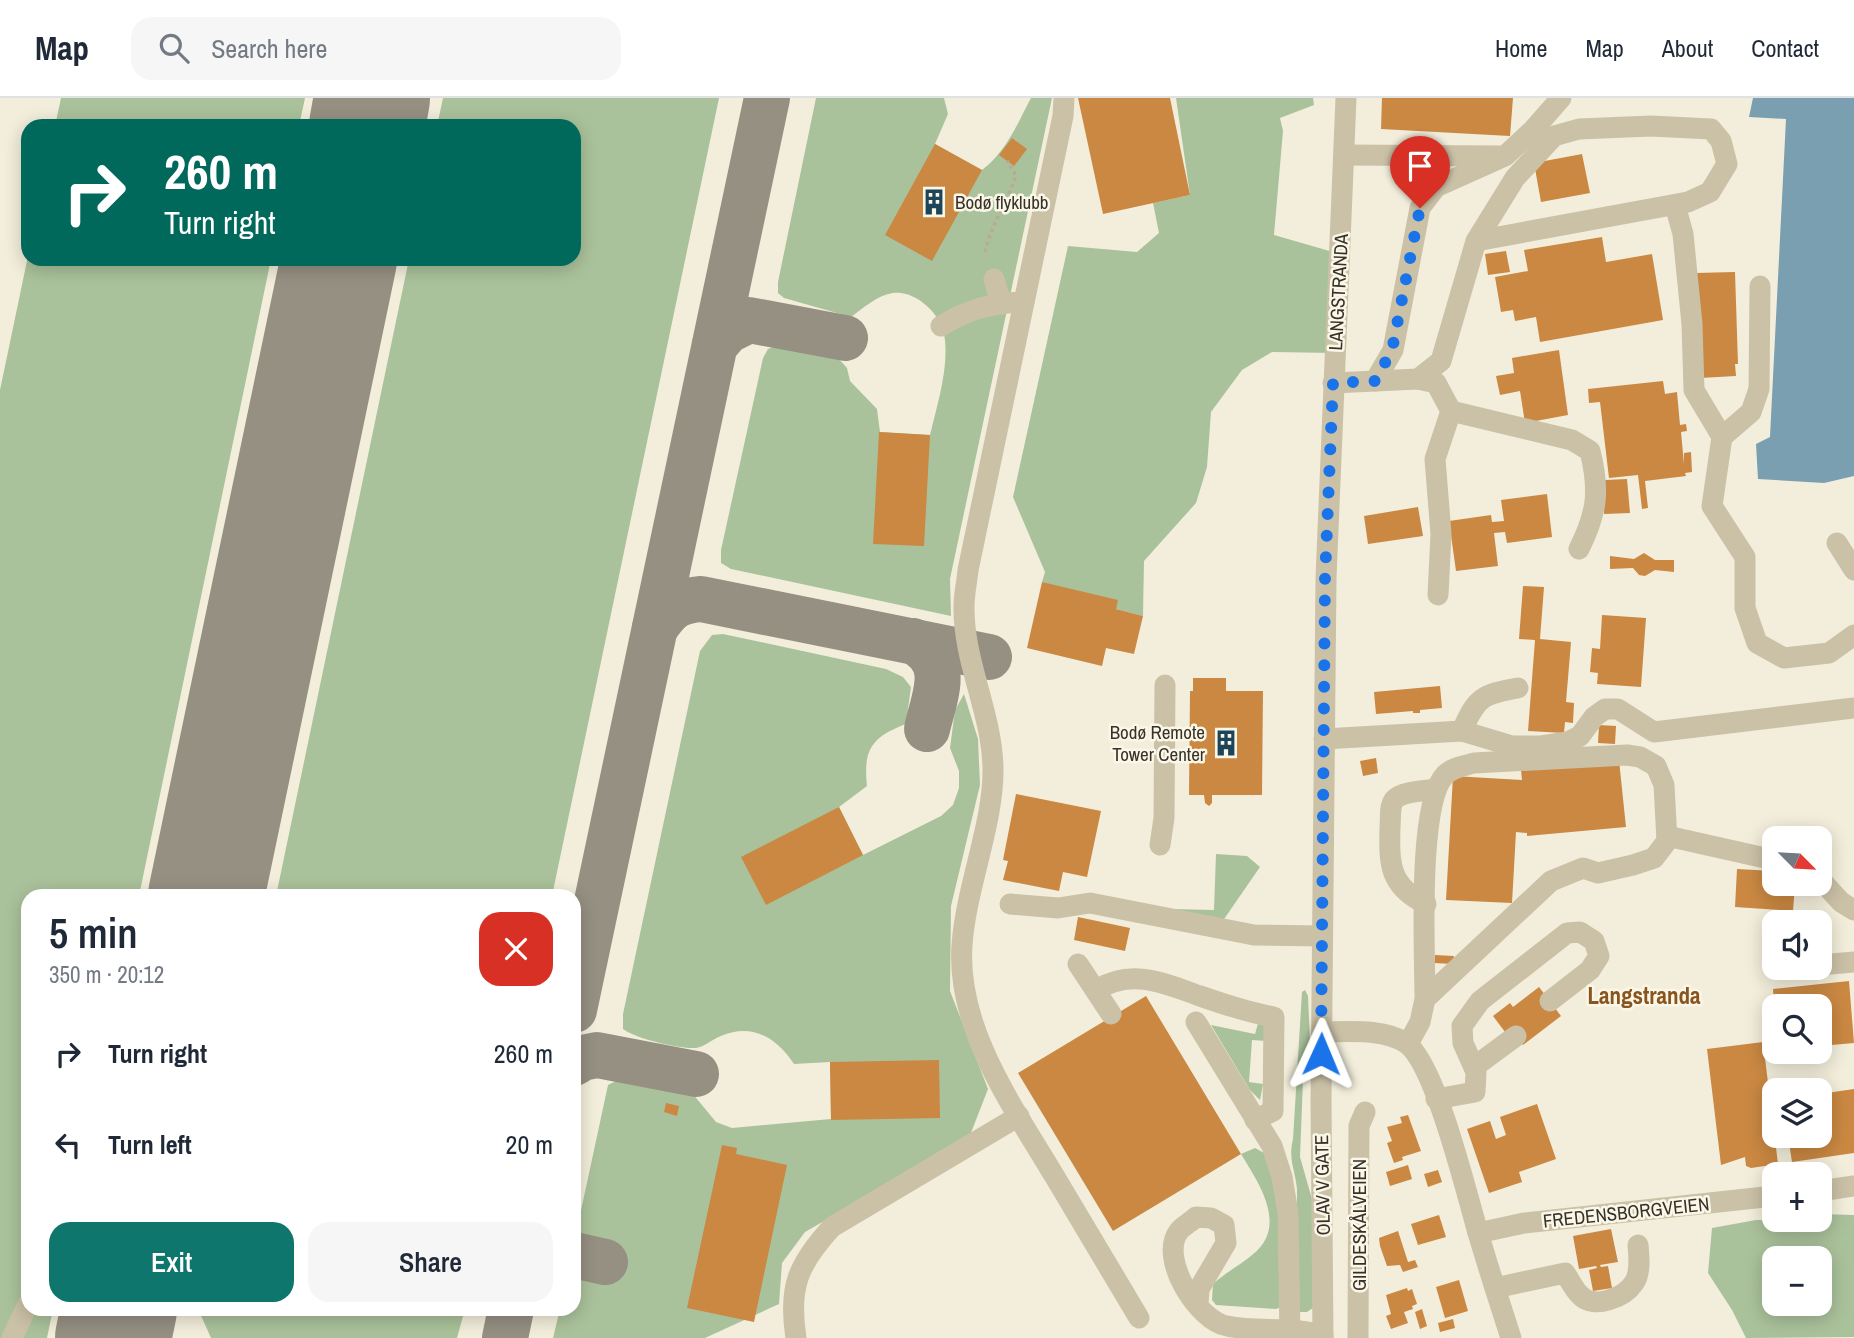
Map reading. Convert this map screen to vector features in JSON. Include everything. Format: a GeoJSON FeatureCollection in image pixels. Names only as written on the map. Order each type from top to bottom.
{"type":"FeatureCollection","features":[{"type":"Feature","properties":{"kind":"street"},"geometry":{"type":"LineString","coordinates":[[1064,98],[968,569],[964,606],[967,639],[993,751],[993,783],[961,946],[965,991],[980,1041],[1019,1116],[1139,1318]]}},
{"type":"Feature","properties":{"kind":"street","name":"LANGSTRANDA"},"geometry":{"type":"LineString","coordinates":[[1322,1032],[1325,578],[1346,98]]}},
{"type":"Feature","properties":{"kind":"street"},"geometry":{"type":"LineString","coordinates":[[1375,381],[1392,350],[1420,208],[1436,187],[1506,156],[1561,98]]}},
{"type":"Feature","properties":{"kind":"street"},"geometry":{"type":"LineString","coordinates":[[1418,379],[1441,362],[1476,241],[1515,178],[1555,136],[1579,129],[1651,126],[1711,130],[1721,141],[1727,164],[1710,192],[1688,202],[1476,241]]}},
{"type":"Feature","properties":{"kind":"street"},"geometry":{"type":"LineString","coordinates":[[1344,155],[1506,156]]}},
{"type":"Feature","properties":{"kind":"street"},"geometry":{"type":"LineString","coordinates":[[1675,205],[1682,234],[1691,311],[1694,390],[1722,437],[1712,506],[1745,557],[1745,608],[1758,643],[1784,658],[1829,653],[1854,635]]}},
{"type":"Feature","properties":{"kind":"street"},"geometry":{"type":"LineString","coordinates":[[994,279],[1001,303]]}},
{"type":"Feature","properties":{"kind":"street"},"geometry":{"type":"LineString","coordinates":[[1722,437],[1751,412],[1759,389],[1760,286]]}},
{"type":"Feature","properties":{"kind":"street"},"geometry":{"type":"LineString","coordinates":[[941,326],[960,315],[1001,303],[1024,302]]}},
{"type":"Feature","properties":{"kind":"street"},"geometry":{"type":"LineString","coordinates":[[1333,383],[1418,379],[1436,383],[1451,411],[1435,459],[1441,534],[1438,595]]}},
{"type":"Feature","properties":{"kind":"street"},"geometry":{"type":"LineString","coordinates":[[1451,411],[1572,440],[1590,451],[1597,480],[1593,521],[1578,549]]}},
{"type":"Feature","properties":{"kind":"street"},"geometry":{"type":"LineString","coordinates":[[1837,543],[1854,570]]}},
{"type":"Feature","properties":{"kind":"street"},"geometry":{"type":"LineString","coordinates":[[1160,845],[1164,818],[1165,685]]}},
{"type":"Feature","properties":{"kind":"street"},"geometry":{"type":"LineString","coordinates":[[1462,731],[1472,707],[1480,698],[1494,692],[1518,688]]}},
{"type":"Feature","properties":{"kind":"street"},"geometry":{"type":"LineString","coordinates":[[1324,739],[1462,731],[1512,746],[1541,746],[1568,742],[1580,736],[1605,709],[1618,709],[1654,732],[1854,708]]}},
{"type":"Feature","properties":{"kind":"street"},"geometry":{"type":"LineString","coordinates":[[1408,1044],[1420,1022],[1425,999],[1427,832],[1436,789],[1444,776],[1457,767],[1474,764],[1627,755],[1640,757],[1656,766],[1664,785],[1667,841],[1654,858],[1598,873],[1583,868],[1551,881],[1425,999]]}},
{"type":"Feature","properties":{"kind":"street"},"geometry":{"type":"LineString","coordinates":[[1426,904],[1405,890],[1392,872],[1389,860],[1391,808],[1401,796],[1436,789]]}},
{"type":"Feature","properties":{"kind":"street"},"geometry":{"type":"LineString","coordinates":[[1667,836],[1762,857]]}},
{"type":"Feature","properties":{"kind":"street"},"geometry":{"type":"LineString","coordinates":[[1832,893],[1854,911]]}},
{"type":"Feature","properties":{"kind":"street"},"geometry":{"type":"LineString","coordinates":[[1010,904],[1058,908],[1090,903],[1254,935],[1322,936]]}},
{"type":"Feature","properties":{"kind":"street"},"geometry":{"type":"LineString","coordinates":[[1437,1099],[1475,1092],[1474,1067],[1463,1043],[1462,1026],[1480,1000],[1566,933],[1580,932],[1594,941],[1598,956],[1590,970],[1550,1001]]}},
{"type":"Feature","properties":{"kind":"street"},"geometry":{"type":"LineString","coordinates":[[1832,964],[1854,962]]}},
{"type":"Feature","properties":{"kind":"street"},"geometry":{"type":"LineString","coordinates":[[1077,964],[1111,1014]]}},
{"type":"Feature","properties":{"kind":"street"},"geometry":{"type":"LineString","coordinates":[[1096,990],[1121,980],[1158,980],[1201,996],[1274,1017],[1273,1111],[1255,1120]]}},
{"type":"Feature","properties":{"kind":"street"},"geometry":{"type":"LineString","coordinates":[[1196,1022],[1272,1146],[1282,1177],[1288,1213],[1291,1327]]}},
{"type":"Feature","properties":{"kind":"street"},"geometry":{"type":"LineString","coordinates":[[1322,1032],[1386,1035],[1408,1044],[1416,1052],[1437,1099],[1466,1185],[1511,1338]]}},
{"type":"Feature","properties":{"kind":"street","name":"OLAV V GATE"},"geometry":{"type":"LineString","coordinates":[[1322,1032],[1323,1330]]}},
{"type":"Feature","properties":{"kind":"street"},"geometry":{"type":"LineString","coordinates":[[1474,1067],[1516,1036]]}},
{"type":"Feature","properties":{"kind":"street","name":"GILDESKÅLVEIEN"},"geometry":{"type":"LineString","coordinates":[[1358,1338],[1359,1126],[1364,1112]]}},
{"type":"Feature","properties":{"kind":"street"},"geometry":{"type":"LineString","coordinates":[[796,1338],[793,1320],[795,1285],[808,1253],[832,1227],[1019,1116]]}},
{"type":"Feature","properties":{"kind":"street"},"geometry":{"type":"LineString","coordinates":[[1832,1189],[1854,1186]]}},
{"type":"Feature","properties":{"kind":"street","name":"FREDENSBORGVEIEN"},"geometry":{"type":"LineString","coordinates":[[1478,1233],[1524,1223],[1762,1197]]}},
{"type":"Feature","properties":{"kind":"street"},"geometry":{"type":"LineString","coordinates":[[1495,1288],[1565,1273],[1582,1297],[1595,1303],[1618,1297],[1635,1283],[1640,1262],[1638,1245]]}},
{"type":"Feature","properties":{"kind":"street"},"geometry":{"type":"LineString","coordinates":[[1198,1305],[1291,1327],[1323,1330]]}},
{"type":"Feature","properties":{"kind":"street"},"geometry":{"type":"LineString","coordinates":[[12,1338],[22,1316]]}},
{"type":"Feature","properties":{"kind":"path"},"geometry":{"type":"LineString","coordinates":[[985,252],[988,237],[1016,175],[1007,161]]}},
{"type":"Feature","properties":{"kind":"green space"},"geometry":{"type":"Polygon","coordinates":[[[61,98],[305,98],[300,119],[56,119],[61,98]]]}},
{"type":"Feature","properties":{"kind":"green space"},"geometry":{"type":"Polygon","coordinates":[[[443,98],[719,98],[553,889],[277,889],[408,266],[581,266],[581,119],[438,119],[443,98]]]}},
{"type":"Feature","properties":{"kind":"green space"},"geometry":{"type":"Polygon","coordinates":[[[816,98],[944,98],[948,114],[935,144],[982,170],[1005,146],[1031,98],[1052,98],[950,579],[951,616],[731,569],[721,563],[721,550],[763,358],[768,349],[775,346],[839,359],[847,368],[850,381],[877,409],[880,432],[930,435],[942,385],[945,346],[942,326],[932,311],[918,299],[901,293],[887,294],[851,317],[784,298],[778,293],[778,282],[816,98]]]}},
{"type":"Feature","properties":{"kind":"green space"},"geometry":{"type":"Polygon","coordinates":[[[1176,98],[1313,98],[1314,105],[1280,118],[1283,131],[1274,235],[1340,254],[1334,353],[1272,352],[1242,370],[1211,412],[1207,467],[1196,503],[1144,561],[1143,616],[1042,582],[1045,572],[1013,497],[1068,246],[1137,252],[1159,233],[1153,203],[1190,195],[1176,98]]]}},
{"type":"Feature","properties":{"kind":"green space"},"geometry":{"type":"Polygon","coordinates":[[[26,266],[270,266],[140,889],[21,889],[21,1316],[52,1316],[47,1338],[0,1338],[0,390],[26,266]]]}},
{"type":"Feature","properties":{"kind":"green space"},"geometry":{"type":"Polygon","coordinates":[[[723,634],[886,669],[903,677],[911,687],[906,724],[885,734],[872,746],[867,763],[867,786],[839,807],[863,855],[941,816],[953,805],[959,788],[959,771],[950,748],[955,710],[964,694],[978,739],[980,785],[951,906],[950,991],[988,1089],[969,1138],[805,1232],[782,1263],[779,1304],[705,1338],[553,1338],[558,1316],[581,1316],[581,1210],[608,1085],[620,1079],[692,1093],[716,1122],[732,1128],[831,1119],[830,1062],[794,1064],[779,1046],[753,1032],[732,1032],[699,1047],[689,1048],[648,1040],[623,1029],[623,1014],[700,651],[712,635],[723,634]]]}},
{"type":"Feature","properties":{"kind":"green space"},"geometry":{"type":"Polygon","coordinates":[[[1216,854],[1247,856],[1260,867],[1222,922],[1172,909],[1214,910],[1216,854]]]}},
{"type":"Feature","properties":{"kind":"green space"},"geometry":{"type":"Polygon","coordinates":[[[1305,990],[1308,996],[1311,1065],[1303,1080],[1300,1157],[1312,1199],[1313,1308],[1300,1312],[1297,1308],[1297,1189],[1291,1152],[1302,992],[1305,990]]]}},
{"type":"Feature","properties":{"kind":"green space"},"geometry":{"type":"Polygon","coordinates":[[[1259,1020],[1270,1024],[1266,1041],[1252,1040],[1249,1082],[1263,1084],[1260,1100],[1250,1090],[1211,1025],[1255,1034],[1259,1020]]]}},
{"type":"Feature","properties":{"kind":"green space"},"geometry":{"type":"Polygon","coordinates":[[[1255,1148],[1264,1153],[1269,1162],[1281,1225],[1281,1307],[1276,1309],[1216,1305],[1212,1300],[1213,1284],[1252,1255],[1263,1244],[1268,1231],[1270,1218],[1267,1205],[1256,1178],[1241,1154],[1255,1148]]]}},
{"type":"Feature","properties":{"kind":"green space"},"geometry":{"type":"Polygon","coordinates":[[[1832,1214],[1854,1215],[1854,1337],[1746,1338],[1708,1273],[1712,1228],[1762,1220],[1762,1232],[1832,1232],[1832,1214]]]}},
{"type":"Feature","properties":{"kind":"green space"},"geometry":{"type":"Polygon","coordinates":[[[201,1316],[463,1316],[457,1338],[211,1338],[201,1316]]]}},
{"type":"Feature","properties":{"kind":"water"},"geometry":{"type":"Polygon","coordinates":[[[1753,98],[1854,98],[1854,476],[1824,483],[1758,479],[1756,444],[1770,437],[1786,119],[1749,117],[1753,98]]]}},
{"type":"Feature","properties":{"kind":"building"},"geometry":{"type":"Polygon","coordinates":[[[1078,98],[1170,98],[1190,195],[1103,214],[1078,98]]]}},
{"type":"Feature","properties":{"kind":"building"},"geometry":{"type":"Polygon","coordinates":[[[1382,98],[1513,98],[1510,136],[1381,129],[1382,98]]]}},
{"type":"Feature","properties":{"kind":"building","name":"Bodø flyklubb"},"geometry":{"type":"Polygon","coordinates":[[[1012,138],[1027,149],[1014,166],[999,155],[1012,138]]]}},
{"type":"Feature","properties":{"kind":"building","name":"Bodø flyklubb"},"geometry":{"type":"Polygon","coordinates":[[[935,144],[982,170],[932,261],[885,235],[935,144]]]}},
{"type":"Feature","properties":{"kind":"building"},"geometry":{"type":"Polygon","coordinates":[[[1582,154],[1590,193],[1541,202],[1534,163],[1582,154]]]}},
{"type":"Feature","properties":{"kind":"building"},"geometry":{"type":"Polygon","coordinates":[[[1602,237],[1606,262],[1652,254],[1663,320],[1540,342],[1536,317],[1515,321],[1513,310],[1501,312],[1495,277],[1528,271],[1524,250],[1602,237]]]}},
{"type":"Feature","properties":{"kind":"building"},"geometry":{"type":"Polygon","coordinates":[[[1506,251],[1510,272],[1488,275],[1485,254],[1506,251]]]}},
{"type":"Feature","properties":{"kind":"building"},"geometry":{"type":"Polygon","coordinates":[[[1735,272],[1738,364],[1735,364],[1736,376],[1700,378],[1696,273],[1735,272]]]}},
{"type":"Feature","properties":{"kind":"building"},"geometry":{"type":"Polygon","coordinates":[[[1559,350],[1568,415],[1525,423],[1520,391],[1500,395],[1496,376],[1514,373],[1512,358],[1559,350]]]}},
{"type":"Feature","properties":{"kind":"building"},"geometry":{"type":"Polygon","coordinates":[[[1663,381],[1665,394],[1677,392],[1680,425],[1686,424],[1687,431],[1681,432],[1684,464],[1684,453],[1691,452],[1692,472],[1685,473],[1686,476],[1645,481],[1648,508],[1642,509],[1638,475],[1609,478],[1600,402],[1589,403],[1588,389],[1663,381]]]}},
{"type":"Feature","properties":{"kind":"building"},"geometry":{"type":"Polygon","coordinates":[[[879,432],[930,435],[924,546],[873,544],[879,432]]]}},
{"type":"Feature","properties":{"kind":"building"},"geometry":{"type":"Polygon","coordinates":[[[1627,479],[1630,513],[1604,514],[1605,480],[1627,479]]]}},
{"type":"Feature","properties":{"kind":"building"},"geometry":{"type":"Polygon","coordinates":[[[1547,494],[1552,537],[1507,543],[1505,532],[1494,533],[1498,566],[1456,571],[1449,521],[1491,515],[1492,522],[1504,521],[1501,500],[1547,494]]]}},
{"type":"Feature","properties":{"kind":"building"},"geometry":{"type":"Polygon","coordinates":[[[1418,507],[1423,536],[1368,544],[1364,516],[1418,507]]]}},
{"type":"Feature","properties":{"kind":"building"},"geometry":{"type":"Polygon","coordinates":[[[1644,553],[1655,560],[1674,560],[1674,572],[1655,570],[1645,576],[1639,575],[1633,568],[1610,569],[1610,556],[1634,559],[1644,553]]]}},
{"type":"Feature","properties":{"kind":"building"},"geometry":{"type":"Polygon","coordinates":[[[1042,582],[1118,600],[1116,609],[1143,616],[1134,654],[1106,648],[1102,666],[1027,648],[1042,582]]]}},
{"type":"Feature","properties":{"kind":"building"},"geometry":{"type":"Polygon","coordinates":[[[1523,586],[1544,587],[1540,639],[1571,642],[1566,702],[1574,703],[1573,723],[1565,722],[1564,733],[1528,731],[1535,640],[1519,639],[1523,586]]]}},
{"type":"Feature","properties":{"kind":"building"},"geometry":{"type":"Polygon","coordinates":[[[1602,615],[1646,618],[1641,687],[1597,684],[1598,673],[1590,672],[1592,648],[1600,649],[1602,615]]]}},
{"type":"Feature","properties":{"kind":"building","name":"Bodø Remote Tower Center"},"geometry":{"type":"Polygon","coordinates":[[[1193,678],[1226,678],[1226,691],[1263,691],[1262,795],[1212,795],[1212,803],[1209,806],[1205,803],[1204,795],[1189,795],[1190,691],[1193,691],[1193,678]]]}},
{"type":"Feature","properties":{"kind":"building"},"geometry":{"type":"Polygon","coordinates":[[[1440,686],[1442,708],[1420,710],[1420,713],[1413,711],[1376,714],[1374,692],[1440,686]]]}},
{"type":"Feature","properties":{"kind":"building"},"geometry":{"type":"Polygon","coordinates":[[[1599,725],[1616,726],[1615,744],[1598,743],[1599,725]]]}},
{"type":"Feature","properties":{"kind":"building"},"geometry":{"type":"Polygon","coordinates":[[[1376,758],[1378,773],[1363,776],[1360,761],[1376,758]]]}},
{"type":"Feature","properties":{"kind":"building"},"geometry":{"type":"Polygon","coordinates":[[[1619,760],[1626,827],[1527,836],[1527,833],[1516,832],[1512,903],[1446,900],[1453,776],[1522,780],[1521,770],[1619,760]]]}},
{"type":"Feature","properties":{"kind":"building"},"geometry":{"type":"Polygon","coordinates":[[[1016,794],[1101,811],[1087,877],[1063,872],[1059,891],[1003,880],[1008,861],[1003,860],[1016,794]]]}},
{"type":"Feature","properties":{"kind":"building"},"geometry":{"type":"Polygon","coordinates":[[[839,807],[863,855],[766,905],[741,857],[839,807]]]}},
{"type":"Feature","properties":{"kind":"building"},"geometry":{"type":"Polygon","coordinates":[[[1737,869],[1762,870],[1762,896],[1794,896],[1793,910],[1735,907],[1737,869]]]}},
{"type":"Feature","properties":{"kind":"building"},"geometry":{"type":"Polygon","coordinates":[[[1078,917],[1130,928],[1125,951],[1074,940],[1078,917]]]}},
{"type":"Feature","properties":{"kind":"building"},"geometry":{"type":"Polygon","coordinates":[[[1435,955],[1454,956],[1453,964],[1434,963],[1435,955]]]}},
{"type":"Feature","properties":{"kind":"building"},"geometry":{"type":"Polygon","coordinates":[[[1849,981],[1854,1043],[1832,1045],[1832,994],[1773,994],[1773,989],[1849,981]]]}},
{"type":"Feature","properties":{"kind":"building"},"geometry":{"type":"Polygon","coordinates":[[[1539,987],[1561,1016],[1523,1045],[1510,1028],[1505,1032],[1493,1016],[1510,1003],[1513,1007],[1539,987]]]}},
{"type":"Feature","properties":{"kind":"building"},"geometry":{"type":"Polygon","coordinates":[[[1146,996],[1241,1154],[1113,1231],[1018,1073],[1146,996]]]}},
{"type":"Feature","properties":{"kind":"building"},"geometry":{"type":"Polygon","coordinates":[[[1762,1042],[1762,1064],[1766,1064],[1767,1078],[1762,1078],[1762,1148],[1776,1148],[1778,1162],[1762,1162],[1762,1166],[1751,1168],[1746,1166],[1745,1157],[1721,1165],[1707,1049],[1762,1042]]]}},
{"type":"Feature","properties":{"kind":"building"},"geometry":{"type":"Polygon","coordinates":[[[939,1060],[940,1118],[831,1120],[830,1062],[939,1060]]]}},
{"type":"Feature","properties":{"kind":"building"},"geometry":{"type":"Polygon","coordinates":[[[1854,1089],[1854,1153],[1792,1162],[1790,1148],[1832,1148],[1832,1092],[1854,1089]]]}},
{"type":"Feature","properties":{"kind":"building"},"geometry":{"type":"Polygon","coordinates":[[[666,1103],[679,1106],[677,1116],[664,1112],[666,1103]]]}},
{"type":"Feature","properties":{"kind":"building"},"geometry":{"type":"Polygon","coordinates":[[[1537,1104],[1556,1159],[1519,1172],[1522,1182],[1489,1193],[1467,1129],[1490,1121],[1496,1139],[1506,1135],[1500,1117],[1537,1104]]]}},
{"type":"Feature","properties":{"kind":"building"},"geometry":{"type":"Polygon","coordinates":[[[1408,1115],[1421,1151],[1402,1157],[1403,1160],[1394,1163],[1387,1143],[1392,1141],[1387,1127],[1402,1123],[1400,1117],[1408,1115]]]}},
{"type":"Feature","properties":{"kind":"building"},"geometry":{"type":"Polygon","coordinates":[[[722,1145],[737,1148],[736,1154],[787,1165],[754,1322],[687,1308],[722,1145]]]}},
{"type":"Feature","properties":{"kind":"building"},"geometry":{"type":"Polygon","coordinates":[[[1408,1165],[1412,1179],[1390,1186],[1386,1172],[1408,1165]]]}},
{"type":"Feature","properties":{"kind":"building"},"geometry":{"type":"Polygon","coordinates":[[[1438,1170],[1442,1182],[1428,1187],[1424,1174],[1438,1170]]]}},
{"type":"Feature","properties":{"kind":"building"},"geometry":{"type":"Polygon","coordinates":[[[1439,1215],[1446,1237],[1418,1245],[1411,1224],[1439,1215]]]}},
{"type":"Feature","properties":{"kind":"building"},"geometry":{"type":"Polygon","coordinates":[[[1611,1229],[1618,1262],[1600,1265],[1608,1266],[1612,1288],[1593,1291],[1589,1270],[1597,1268],[1579,1269],[1573,1236],[1611,1229]]]}},
{"type":"Feature","properties":{"kind":"building"},"geometry":{"type":"Polygon","coordinates":[[[1398,1231],[1408,1262],[1415,1260],[1418,1267],[1403,1272],[1400,1265],[1387,1266],[1379,1238],[1398,1231]]]}},
{"type":"Feature","properties":{"kind":"building"},"geometry":{"type":"Polygon","coordinates":[[[1459,1280],[1468,1311],[1445,1318],[1436,1287],[1459,1280]]]}},
{"type":"Feature","properties":{"kind":"building"},"geometry":{"type":"Polygon","coordinates":[[[1407,1288],[1408,1291],[1412,1289],[1417,1304],[1412,1306],[1413,1309],[1404,1312],[1408,1323],[1391,1329],[1386,1316],[1391,1314],[1386,1295],[1407,1288]]]}},
{"type":"Feature","properties":{"kind":"building"},"geometry":{"type":"Polygon","coordinates":[[[1422,1309],[1427,1326],[1420,1329],[1415,1312],[1422,1309]]]}},
{"type":"Feature","properties":{"kind":"building"},"geometry":{"type":"Polygon","coordinates":[[[1453,1319],[1455,1328],[1440,1332],[1438,1323],[1453,1319]]]}},
{"type":"Feature","properties":{"kind":"taxiway"},"geometry":{"type":"LineString","coordinates":[[581,977],[767,98]]}},
{"type":"Feature","properties":{"kind":"taxiway"},"geometry":{"type":"LineString","coordinates":[[715,345],[727,331],[749,320],[845,338]]}},
{"type":"Feature","properties":{"kind":"taxiway"},"geometry":{"type":"LineString","coordinates":[[655,628],[674,607],[701,599],[989,657]]}},
{"type":"Feature","properties":{"kind":"taxiway"},"geometry":{"type":"LineString","coordinates":[[913,641],[925,649],[937,669],[938,680],[927,729]]}},
{"type":"Feature","properties":{"kind":"taxiway"},"geometry":{"type":"LineString","coordinates":[[581,1059],[597,1055],[696,1074]]}},
{"type":"Feature","properties":{"kind":"taxiway"},"geometry":{"type":"LineString","coordinates":[[581,1257],[605,1262]]}},
{"type":"Feature","properties":{"kind":"taxiway"},"geometry":{"type":"LineString","coordinates":[[127,1316],[132,1338]]}},
{"type":"Feature","properties":{"kind":"taxiway"},"geometry":{"type":"LineString","coordinates":[[505,1338],[510,1316]]}},
{"type":"Feature","properties":{"kind":"runway"},"geometry":{"type":"LineString","coordinates":[[368,119],[372,98]]}},
{"type":"Feature","properties":{"kind":"runway"},"geometry":{"type":"LineString","coordinates":[[207,889],[338,266]]}},
{"type":"Feature","properties":{"kind":"runway"},"geometry":{"type":"LineString","coordinates":[[113,1338],[118,1316]]}},
{"type":"Feature","properties":{"kind":"place","name":"Bodø flyklubb"},"geometry":{"type":"Point","coordinates":[934,202]}},
{"type":"Feature","properties":{"kind":"place","name":"Bodø Remote Tower Center"},"geometry":{"type":"Point","coordinates":[1226,743]}},
{"type":"Feature","properties":{"kind":"district","name":"Langstranda"},"geometry":{"type":"Point","coordinates":[1644,996]}},
{"type":"Feature","properties":{"kind":"route"},"geometry":{"type":"LineString","coordinates":[[1321,1054],[1325,578],[1333,383],[1375,381],[1392,350],[1420,208]]}}]}
